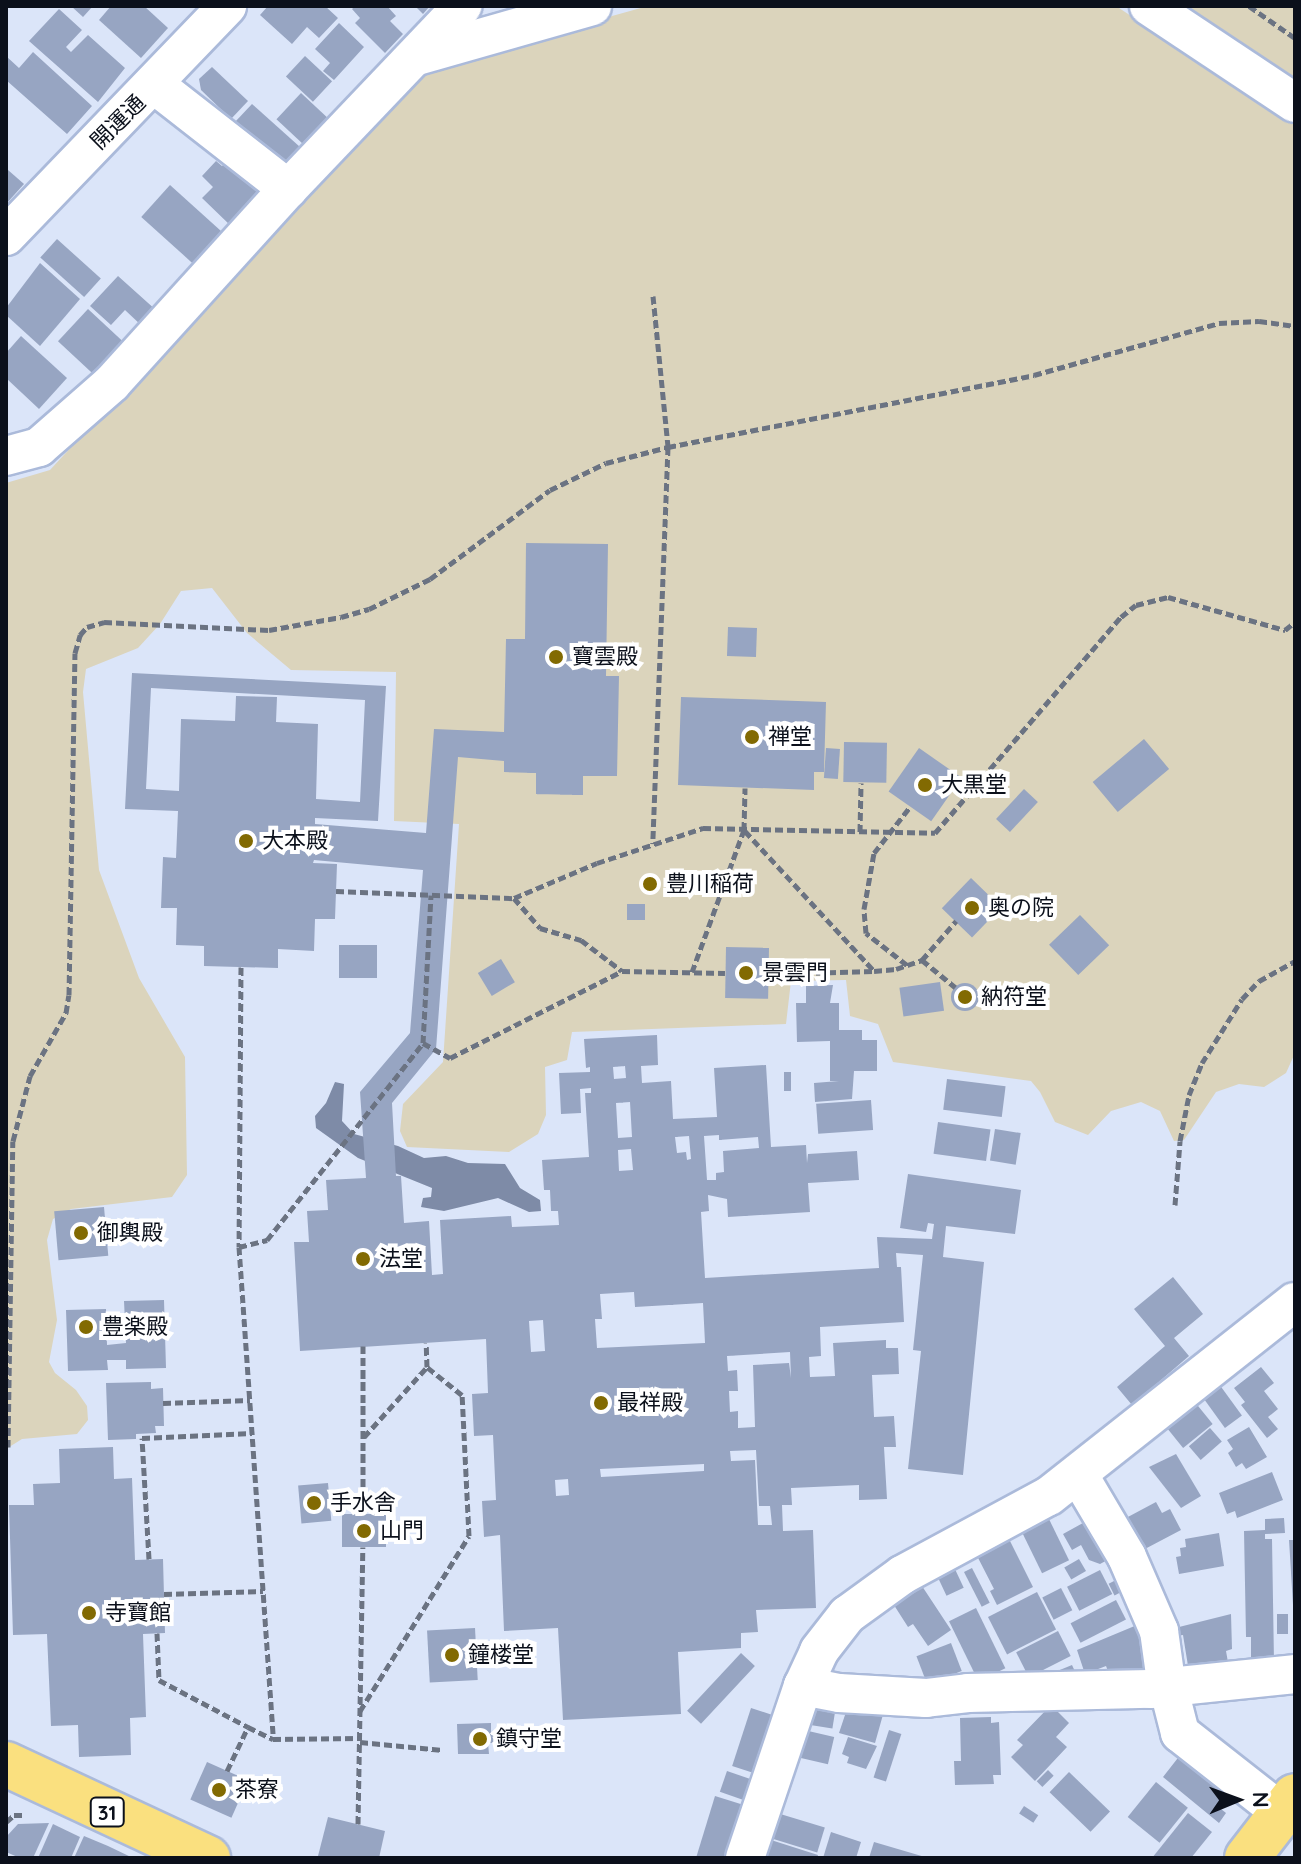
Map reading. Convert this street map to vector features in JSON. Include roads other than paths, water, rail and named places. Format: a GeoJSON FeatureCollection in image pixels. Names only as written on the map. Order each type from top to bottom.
{"type":"FeatureCollection","features":[{"type":"Feature","properties":{"kind":"main road","name":"31"},"geometry":{"type":"LineString","coordinates":[[6,1764],[208,1858]]}},
{"type":"Feature","properties":{"kind":"main road"},"geometry":{"type":"LineString","coordinates":[[1247,1858],[1288,1805]]}},
{"type":"Feature","properties":{"kind":"street"},"geometry":{"type":"LineString","coordinates":[[6,456],[39,447],[112,383],[288,189],[462,6]]}},
{"type":"Feature","properties":{"kind":"street"},"geometry":{"type":"LineString","coordinates":[[414,57],[592,6]]}},
{"type":"Feature","properties":{"kind":"street"},"geometry":{"type":"LineString","coordinates":[[1149,6],[1295,103]]}},
{"type":"Feature","properties":{"kind":"street","name":"開運通"},"geometry":{"type":"LineString","coordinates":[[6,236],[155,85],[216,10]]}},
{"type":"Feature","properties":{"kind":"street"},"geometry":{"type":"LineString","coordinates":[[155,85],[288,189]]}},
{"type":"Feature","properties":{"kind":"street"},"geometry":{"type":"LineString","coordinates":[[745,1858],[803,1686],[819,1651],[847,1615],[902,1575],[1049,1496],[1295,1302]]}},
{"type":"Feature","properties":{"kind":"street"},"geometry":{"type":"LineString","coordinates":[[1078,1474],[1127,1557],[1159,1631],[1167,1687],[1180,1733],[1288,1805]]}},
{"type":"Feature","properties":{"kind":"street"},"geometry":{"type":"LineString","coordinates":[[803,1686],[839,1693],[926,1698],[968,1693],[1167,1687],[1295,1674]]}},
{"type":"Feature","properties":{"kind":"water"},"geometry":{"type":"Polygon","coordinates":[[[335,1082],[344,1084],[342,1121],[354,1134],[398,1146],[424,1158],[446,1156],[468,1163],[505,1164],[520,1188],[540,1200],[541,1211],[529,1212],[498,1198],[444,1211],[421,1207],[423,1198],[431,1197],[432,1188],[358,1158],[316,1128],[315,1116],[326,1103],[335,1082]]]}},
{"type":"Feature","properties":{"kind":"place","name":"寶雲殿"},"geometry":{"type":"Point","coordinates":[556,657]}},
{"type":"Feature","properties":{"kind":"place","name":"禅堂"},"geometry":{"type":"Point","coordinates":[752,737]}},
{"type":"Feature","properties":{"kind":"place","name":"大黒堂"},"geometry":{"type":"Point","coordinates":[925,785]}},
{"type":"Feature","properties":{"kind":"place","name":"大本殿"},"geometry":{"type":"Point","coordinates":[246,841]}},
{"type":"Feature","properties":{"kind":"place","name":"豊川稲荷"},"geometry":{"type":"Point","coordinates":[650,884]}},
{"type":"Feature","properties":{"kind":"place","name":"奥の院"},"geometry":{"type":"Point","coordinates":[972,908]}},
{"type":"Feature","properties":{"kind":"place","name":"景雲門"},"geometry":{"type":"Point","coordinates":[746,973]}},
{"type":"Feature","properties":{"kind":"place","name":"納符堂"},"geometry":{"type":"Point","coordinates":[965,997]}},
{"type":"Feature","properties":{"kind":"place","name":"御輿殿"},"geometry":{"type":"Point","coordinates":[81,1233]}},
{"type":"Feature","properties":{"kind":"place","name":"法堂"},"geometry":{"type":"Point","coordinates":[363,1259]}},
{"type":"Feature","properties":{"kind":"place","name":"豊楽殿"},"geometry":{"type":"Point","coordinates":[86,1327]}},
{"type":"Feature","properties":{"kind":"place","name":"最祥殿"},"geometry":{"type":"Point","coordinates":[601,1403]}},
{"type":"Feature","properties":{"kind":"place","name":"手水舎"},"geometry":{"type":"Point","coordinates":[314,1503]}},
{"type":"Feature","properties":{"kind":"place","name":"山門"},"geometry":{"type":"Point","coordinates":[364,1531]}},
{"type":"Feature","properties":{"kind":"place","name":"寺寶館"},"geometry":{"type":"Point","coordinates":[89,1613]}},
{"type":"Feature","properties":{"kind":"place","name":"鐘楼堂"},"geometry":{"type":"Point","coordinates":[452,1655]}},
{"type":"Feature","properties":{"kind":"place","name":"鎮守堂"},"geometry":{"type":"Point","coordinates":[480,1739]}},
{"type":"Feature","properties":{"kind":"place","name":"茶寮"},"geometry":{"type":"Point","coordinates":[219,1790]}}]}
